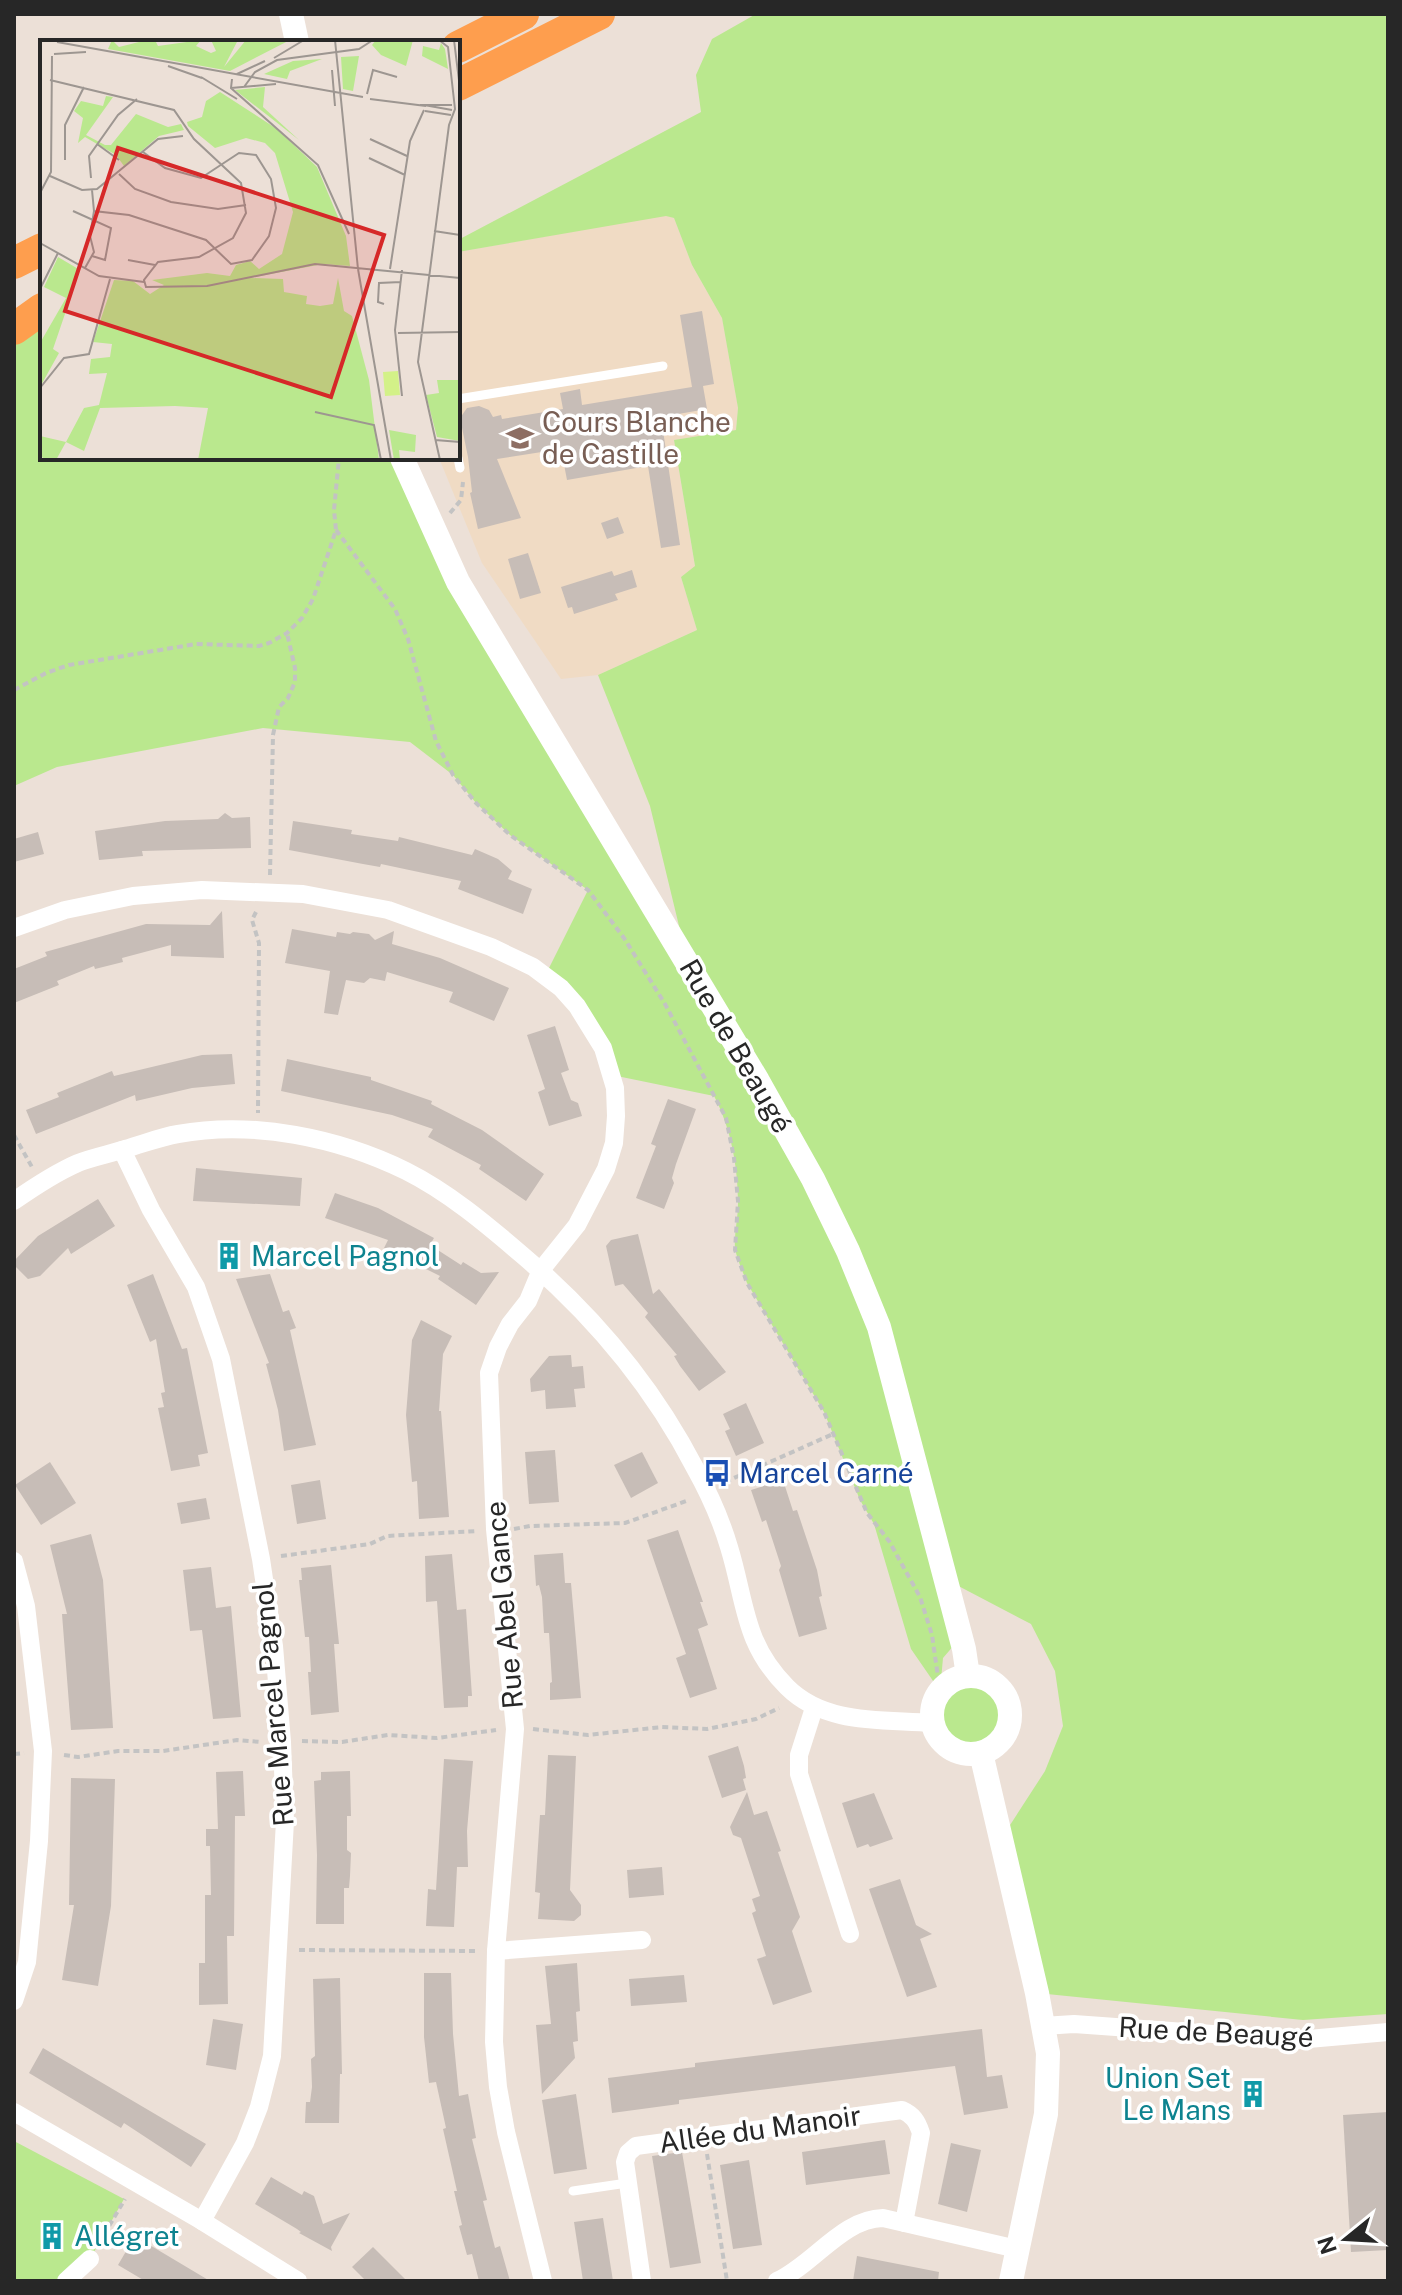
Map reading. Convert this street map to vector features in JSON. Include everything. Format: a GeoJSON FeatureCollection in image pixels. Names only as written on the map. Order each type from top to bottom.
{"type":"FeatureCollection","features":[{"type":"Feature","properties":{"kind":"highway"},"geometry":{"type":"LineString","coordinates":[[460,46],[523,14]]}},
{"type":"Feature","properties":{"kind":"highway"},"geometry":{"type":"LineString","coordinates":[[460,84],[599,14]]}},
{"type":"Feature","properties":{"kind":"highway"},"geometry":{"type":"LineString","coordinates":[[14,263],[40,250]]}},
{"type":"Feature","properties":{"kind":"highway"},"geometry":{"type":"LineString","coordinates":[[14,300],[40,288]]}},
{"type":"Feature","properties":{"kind":"highway"},"geometry":{"type":"LineString","coordinates":[[14,329],[40,310]]}},
{"type":"Feature","properties":{"kind":"street"},"geometry":{"type":"LineString","coordinates":[[291,14],[297,40]]}},
{"type":"Feature","properties":{"kind":"street","name":"Rue de Beaugé"},"geometry":{"type":"LineString","coordinates":[[403,460],[458,582],[758,1081],[813,1179],[848,1251],[879,1327],[964,1649],[968,1676]]}},
{"type":"Feature","properties":{"kind":"street","name":"Rue Abel Gance"},"geometry":{"type":"LineString","coordinates":[[14,928],[65,910],[133,896],[202,890],[303,894],[388,910],[454,932],[533,967],[561,988],[577,1006],[598,1038],[611,1069],[616,1116],[614,1143],[606,1169],[577,1225],[541,1270],[528,1301],[510,1324],[489,1373],[495,1529],[515,1729],[496,1951],[494,2042],[506,2132],[543,2281]]}},
{"type":"Feature","properties":{"kind":"street"},"geometry":{"type":"LineString","coordinates":[[14,1201],[41,1182],[78,1163],[178,1134],[228,1130],[309,1137],[356,1150],[407,1172],[450,1198],[541,1270],[584,1312],[646,1386],[670,1422],[708,1492],[729,1547],[756,1648],[769,1668],[807,1703],[832,1715],[932,1723]]}},
{"type":"Feature","properties":{"kind":"street","name":"Rue Marcel Pagnol"},"geometry":{"type":"LineString","coordinates":[[122,1150],[151,1210],[196,1287],[221,1359],[261,1559],[274,1646],[282,1742],[285,1821],[272,2056],[259,2107],[245,2143],[202,2221]]}},
{"type":"Feature","properties":{"kind":"street"},"geometry":{"type":"LineString","coordinates":[[14,1561],[26,1606],[43,1751],[39,1841],[27,1962],[14,2001]]}},
{"type":"Feature","properties":{"kind":"street"},"geometry":{"type":"LineString","coordinates":[[968,1676],[981,1677],[995,1685],[1010,1710],[1003,1738],[992,1748],[981,1753],[961,1754],[947,1747],[937,1736],[932,1723],[932,1707],[940,1691],[951,1682],[968,1676]]}},
{"type":"Feature","properties":{"kind":"street"},"geometry":{"type":"LineString","coordinates":[[807,1703],[799,1774],[850,1934]]}},
{"type":"Feature","properties":{"kind":"street"},"geometry":{"type":"LineString","coordinates":[[981,1753],[1048,2053],[1046,2114],[1011,2281]]}},
{"type":"Feature","properties":{"kind":"street"},"geometry":{"type":"LineString","coordinates":[[496,1951],[642,1940]]}},
{"type":"Feature","properties":{"kind":"street","name":"Rue de Beaugé"},"geometry":{"type":"LineString","coordinates":[[1043,2026],[1074,2024],[1297,2040],[1388,2032]]}},
{"type":"Feature","properties":{"kind":"street","name":"Allée du Manoir"},"geometry":{"type":"LineString","coordinates":[[642,2281],[625,2162],[628,2153],[636,2146],[902,2110],[918,2123],[921,2133],[904,2223]]}},
{"type":"Feature","properties":{"kind":"street"},"geometry":{"type":"LineString","coordinates":[[14,2112],[202,2221],[298,2281]]}},
{"type":"Feature","properties":{"kind":"street"},"geometry":{"type":"LineString","coordinates":[[777,2281],[807,2264],[849,2227],[870,2218],[1017,2249]]}},
{"type":"Feature","properties":{"kind":"street"},"geometry":{"type":"LineString","coordinates":[[66,2281],[90,2259]]}},
{"type":"Feature","properties":{"kind":"lane"},"geometry":{"type":"LineString","coordinates":[[460,399],[663,366]]}},
{"type":"Feature","properties":{"kind":"lane"},"geometry":{"type":"LineString","coordinates":[[573,2191],[627,2183]]}},
{"type":"Feature","properties":{"kind":"path"},"geometry":{"type":"LineString","coordinates":[[14,690],[69,665],[196,644],[259,646],[287,633],[302,618],[313,599],[336,530],[334,510],[339,460]]}},
{"type":"Feature","properties":{"kind":"path"},"geometry":{"type":"LineString","coordinates":[[432,527],[451,513],[461,500],[463,482],[459,463]]}},
{"type":"Feature","properties":{"kind":"path"},"geometry":{"type":"LineString","coordinates":[[336,530],[395,609],[408,639],[436,741],[453,775],[476,803],[510,835],[588,890],[624,938],[665,1004],[726,1118],[738,1201],[735,1250],[744,1276],[813,1390],[867,1513],[895,1550],[920,1597],[932,1635],[940,1691]]}},
{"type":"Feature","properties":{"kind":"path"},"geometry":{"type":"LineString","coordinates":[[257,1131],[259,943],[252,920],[269,891],[273,735],[279,707],[288,698],[295,682],[287,633]]}},
{"type":"Feature","properties":{"kind":"path"},"geometry":{"type":"LineString","coordinates":[[14,1135],[41,1182]]}},
{"type":"Feature","properties":{"kind":"path"},"geometry":{"type":"LineString","coordinates":[[261,1559],[370,1544],[387,1536],[625,1523],[708,1492],[833,1434]]}},
{"type":"Feature","properties":{"kind":"path"},"geometry":{"type":"LineString","coordinates":[[43,1751],[78,1757],[118,1751],[163,1751],[237,1740],[342,1742],[388,1735],[437,1738],[515,1729],[588,1735],[662,1727],[707,1729],[756,1719],[807,1703]]}},
{"type":"Feature","properties":{"kind":"path"},"geometry":{"type":"LineString","coordinates":[[279,1949],[496,1951]]}},
{"type":"Feature","properties":{"kind":"path"},"geometry":{"type":"LineString","coordinates":[[704,2136],[727,2281]]}},
{"type":"Feature","properties":{"kind":"path"},"geometry":{"type":"LineString","coordinates":[[90,2259],[134,2182]]}},
{"type":"Feature","properties":{"kind":"shaded area"},"geometry":{"type":"Polygon","coordinates":[[[665,215],[674,218],[692,265],[722,318],[738,408],[736,430],[674,440],[695,567],[681,577],[697,630],[598,675],[561,679],[482,563],[440,460],[460,460],[460,252],[665,215]]]}},
{"type":"Feature","properties":{"kind":"green space"},"geometry":{"type":"Polygon","coordinates":[[[756,14],[1388,14],[1388,2014],[1303,2020],[1037,1993],[1001,1839],[1045,1771],[1063,1726],[1055,1671],[1031,1624],[947,1580],[961,1637],[943,1658],[940,1691],[911,1649],[874,1524],[860,1500],[824,1412],[747,1283],[739,1261],[735,1248],[738,1204],[735,1162],[725,1121],[714,1096],[612,1075],[611,1069],[545,976],[588,890],[510,835],[476,803],[453,775],[410,742],[263,728],[57,767],[14,786],[14,341],[40,325],[40,460],[403,460],[432,527],[687,959],[650,806],[598,675],[697,630],[681,577],[695,566],[674,440],[736,430],[738,408],[722,318],[692,265],[674,218],[666,216],[460,252],[460,239],[701,112],[696,75],[712,39],[756,14]]]}},
{"type":"Feature","properties":{"kind":"green space"},"geometry":{"type":"Polygon","coordinates":[[[970,1685],[982,1687],[991,1694],[998,1703],[998,1727],[991,1736],[982,1743],[970,1745],[958,1743],[949,1736],[942,1727],[940,1715],[942,1703],[949,1694],[958,1687],[970,1685]]]}},
{"type":"Feature","properties":{"kind":"green space"},"geometry":{"type":"Polygon","coordinates":[[[14,2141],[124,2199],[90,2259],[66,2281],[14,2281],[14,2141]]]}},
{"type":"Feature","properties":{"kind":"building"},"geometry":{"type":"Polygon","coordinates":[[[702,311],[714,384],[703,386],[707,409],[661,417],[680,545],[661,548],[648,466],[567,480],[561,449],[497,459],[521,518],[478,529],[460,418],[467,408],[479,406],[489,410],[493,417],[501,415],[502,419],[563,409],[560,393],[580,389],[582,405],[692,387],[680,315],[702,311]]]}},
{"type":"Feature","properties":{"kind":"building"},"geometry":{"type":"Polygon","coordinates":[[[618,517],[624,533],[607,539],[601,523],[618,517]]]}},
{"type":"Feature","properties":{"kind":"building"},"geometry":{"type":"Polygon","coordinates":[[[528,553],[541,593],[520,599],[508,559],[528,553]]]}},
{"type":"Feature","properties":{"kind":"building"},"geometry":{"type":"Polygon","coordinates":[[[632,570],[637,587],[615,594],[618,600],[574,614],[572,607],[568,608],[561,587],[612,571],[614,576],[632,570]]]}},
{"type":"Feature","properties":{"kind":"building"},"geometry":{"type":"Polygon","coordinates":[[[225,813],[232,818],[250,817],[251,848],[142,851],[143,856],[99,860],[95,831],[165,821],[218,819],[225,813]]]}},
{"type":"Feature","properties":{"kind":"building"},"geometry":{"type":"Polygon","coordinates":[[[293,821],[352,830],[351,834],[398,841],[399,837],[472,855],[475,849],[498,859],[512,871],[508,879],[532,889],[523,914],[458,889],[461,881],[381,864],[380,867],[289,850],[293,821]]]}},
{"type":"Feature","properties":{"kind":"building"},"geometry":{"type":"Polygon","coordinates":[[[38,832],[44,854],[14,862],[14,839],[38,832]]]}},
{"type":"Feature","properties":{"kind":"building"},"geometry":{"type":"Polygon","coordinates":[[[222,911],[224,958],[171,956],[171,945],[122,958],[123,962],[95,969],[94,966],[57,981],[59,985],[14,1003],[14,969],[47,956],[45,952],[146,924],[210,925],[222,911]]]}},
{"type":"Feature","properties":{"kind":"building"},"geometry":{"type":"Polygon","coordinates":[[[292,929],[336,937],[337,932],[369,934],[375,940],[394,931],[392,944],[440,958],[509,988],[494,1021],[449,1002],[453,992],[387,972],[385,981],[370,978],[364,983],[346,980],[338,1015],[324,1013],[330,971],[285,963],[292,929]]]}},
{"type":"Feature","properties":{"kind":"building"},"geometry":{"type":"Polygon","coordinates":[[[555,1026],[569,1070],[561,1073],[571,1100],[578,1103],[582,1116],[549,1126],[538,1092],[545,1089],[527,1035],[555,1026]]]}},
{"type":"Feature","properties":{"kind":"building"},"geometry":{"type":"Polygon","coordinates":[[[232,1054],[235,1084],[192,1088],[136,1101],[135,1095],[36,1134],[26,1110],[59,1097],[57,1093],[112,1071],[114,1076],[202,1055],[232,1054]]]}},
{"type":"Feature","properties":{"kind":"building"},"geometry":{"type":"Polygon","coordinates":[[[287,1059],[371,1077],[371,1080],[432,1101],[431,1104],[482,1130],[544,1174],[526,1201],[479,1169],[481,1165],[428,1137],[433,1129],[392,1115],[281,1091],[287,1059]]]}},
{"type":"Feature","properties":{"kind":"building"},"geometry":{"type":"Polygon","coordinates":[[[668,1099],[696,1109],[664,1209],[636,1198],[656,1146],[651,1144],[668,1099]]]}},
{"type":"Feature","properties":{"kind":"building"},"geometry":{"type":"Polygon","coordinates":[[[196,1168],[302,1178],[300,1206],[193,1201],[196,1168]]]}},
{"type":"Feature","properties":{"kind":"building"},"geometry":{"type":"Polygon","coordinates":[[[335,1193],[378,1208],[434,1238],[430,1245],[461,1265],[463,1262],[481,1273],[499,1272],[476,1305],[438,1279],[440,1276],[384,1248],[388,1240],[325,1218],[335,1193]]]}},
{"type":"Feature","properties":{"kind":"building"},"geometry":{"type":"Polygon","coordinates":[[[98,1199],[115,1226],[71,1254],[68,1248],[40,1276],[28,1279],[14,1265],[14,1261],[38,1236],[98,1199]]]}},
{"type":"Feature","properties":{"kind":"building"},"geometry":{"type":"Polygon","coordinates":[[[638,1234],[653,1294],[659,1289],[726,1372],[699,1391],[680,1366],[674,1356],[677,1355],[645,1317],[648,1313],[623,1284],[615,1286],[606,1246],[611,1240],[638,1234]]]}},
{"type":"Feature","properties":{"kind":"building"},"geometry":{"type":"Polygon","coordinates":[[[153,1274],[182,1349],[187,1348],[208,1453],[198,1455],[200,1466],[171,1471],[158,1408],[164,1407],[161,1393],[165,1392],[156,1339],[150,1342],[127,1285],[153,1274]]]}},
{"type":"Feature","properties":{"kind":"building"},"geometry":{"type":"Polygon","coordinates":[[[270,1274],[283,1312],[289,1310],[296,1328],[290,1330],[316,1445],[284,1451],[278,1410],[266,1364],[269,1363],[236,1279],[270,1274]]]}},
{"type":"Feature","properties":{"kind":"building"},"geometry":{"type":"Polygon","coordinates":[[[421,1320],[452,1336],[443,1354],[439,1411],[449,1517],[419,1519],[417,1481],[412,1482],[406,1415],[412,1340],[421,1320]]]}},
{"type":"Feature","properties":{"kind":"building"},"geometry":{"type":"Polygon","coordinates":[[[571,1355],[572,1367],[583,1366],[585,1388],[574,1389],[576,1407],[546,1409],[545,1390],[531,1392],[530,1379],[549,1356],[571,1355]]]}},
{"type":"Feature","properties":{"kind":"building"},"geometry":{"type":"Polygon","coordinates":[[[746,1403],[764,1443],[736,1456],[725,1431],[730,1429],[723,1414],[746,1403]]]}},
{"type":"Feature","properties":{"kind":"building"},"geometry":{"type":"Polygon","coordinates":[[[555,1450],[559,1502],[529,1504],[525,1452],[555,1450]]]}},
{"type":"Feature","properties":{"kind":"building"},"geometry":{"type":"Polygon","coordinates":[[[642,1452],[658,1483],[631,1498],[614,1465],[642,1452]]]}},
{"type":"Feature","properties":{"kind":"building"},"geometry":{"type":"Polygon","coordinates":[[[50,1462],[76,1503],[41,1525],[15,1485],[50,1462]]]}},
{"type":"Feature","properties":{"kind":"building"},"geometry":{"type":"Polygon","coordinates":[[[320,1480],[326,1519],[297,1524],[291,1485],[320,1480]]]}},
{"type":"Feature","properties":{"kind":"building"},"geometry":{"type":"Polygon","coordinates":[[[783,1480],[793,1511],[797,1510],[817,1570],[822,1596],[819,1597],[827,1629],[799,1637],[766,1520],[762,1522],[751,1490],[783,1480]]]}},
{"type":"Feature","properties":{"kind":"building"},"geometry":{"type":"Polygon","coordinates":[[[206,1498],[210,1519],[181,1524],[177,1503],[206,1498]]]}},
{"type":"Feature","properties":{"kind":"building"},"geometry":{"type":"Polygon","coordinates":[[[678,1530],[703,1602],[700,1602],[708,1625],[698,1629],[717,1689],[690,1698],[676,1658],[686,1654],[647,1540],[678,1530]]]}},
{"type":"Feature","properties":{"kind":"building"},"geometry":{"type":"Polygon","coordinates":[[[91,1534],[103,1580],[113,1728],[71,1730],[62,1614],[67,1614],[50,1545],[91,1534]]]}},
{"type":"Feature","properties":{"kind":"building"},"geometry":{"type":"Polygon","coordinates":[[[563,1553],[565,1583],[571,1583],[581,1698],[550,1700],[549,1633],[544,1633],[542,1597],[539,1585],[536,1586],[534,1555],[563,1553]]]}},
{"type":"Feature","properties":{"kind":"building"},"geometry":{"type":"Polygon","coordinates":[[[452,1554],[457,1610],[466,1609],[472,1696],[468,1696],[468,1707],[444,1708],[437,1601],[426,1602],[425,1556],[452,1554]]]}},
{"type":"Feature","properties":{"kind":"building"},"geometry":{"type":"Polygon","coordinates":[[[331,1565],[339,1644],[334,1644],[339,1712],[311,1715],[309,1637],[305,1637],[299,1580],[302,1580],[301,1568],[331,1565]]]}},
{"type":"Feature","properties":{"kind":"building"},"geometry":{"type":"Polygon","coordinates":[[[211,1567],[216,1608],[231,1606],[241,1717],[213,1719],[202,1630],[190,1631],[183,1570],[211,1567]]]}},
{"type":"Feature","properties":{"kind":"building"},"geometry":{"type":"Polygon","coordinates":[[[738,1746],[746,1790],[722,1798],[708,1756],[738,1746]]]}},
{"type":"Feature","properties":{"kind":"building"},"geometry":{"type":"Polygon","coordinates":[[[548,1755],[576,1756],[570,1890],[581,1905],[581,1915],[574,1921],[538,1919],[540,1893],[535,1892],[540,1815],[545,1815],[548,1755]]]}},
{"type":"Feature","properties":{"kind":"building"},"geometry":{"type":"Polygon","coordinates":[[[444,1759],[473,1761],[467,1831],[468,1867],[457,1867],[454,1927],[426,1926],[428,1889],[436,1890],[444,1759]]]}},
{"type":"Feature","properties":{"kind":"building"},"geometry":{"type":"Polygon","coordinates":[[[243,1771],[245,1816],[235,1816],[234,1936],[227,1936],[228,2004],[199,2005],[199,1963],[205,1963],[205,1895],[211,1895],[210,1846],[206,1846],[206,1829],[218,1829],[216,1772],[243,1771]]]}},
{"type":"Feature","properties":{"kind":"building"},"geometry":{"type":"Polygon","coordinates":[[[350,1771],[351,1816],[347,1816],[347,1850],[351,1853],[349,1888],[344,1888],[344,1924],[316,1924],[314,1781],[321,1780],[321,1772],[350,1771]]]}},
{"type":"Feature","properties":{"kind":"building"},"geometry":{"type":"Polygon","coordinates":[[[71,1778],[115,1779],[111,1906],[98,1986],[62,1980],[74,1905],[69,1905],[71,1778]]]}},
{"type":"Feature","properties":{"kind":"building"},"geometry":{"type":"Polygon","coordinates":[[[747,1792],[754,1815],[767,1811],[781,1851],[778,1852],[800,1917],[792,1931],[812,1992],[773,2005],[757,1959],[766,1956],[752,1913],[756,1911],[752,1899],[760,1896],[741,1838],[733,1835],[730,1827],[747,1792]]]}},
{"type":"Feature","properties":{"kind":"building"},"geometry":{"type":"Polygon","coordinates":[[[874,1793],[893,1839],[857,1848],[842,1803],[874,1793]]]}},
{"type":"Feature","properties":{"kind":"building"},"geometry":{"type":"Polygon","coordinates":[[[662,1867],[664,1895],[629,1898],[627,1870],[662,1867]]]}},
{"type":"Feature","properties":{"kind":"building"},"geometry":{"type":"Polygon","coordinates":[[[900,1879],[916,1925],[932,1934],[920,1939],[937,1987],[907,1997],[869,1889],[900,1879]]]}},
{"type":"Feature","properties":{"kind":"building"},"geometry":{"type":"Polygon","coordinates":[[[577,1963],[580,2011],[576,2012],[578,2041],[573,2042],[575,2058],[542,2094],[536,2025],[551,2024],[545,1966],[577,1963]]]}},
{"type":"Feature","properties":{"kind":"building"},"geometry":{"type":"Polygon","coordinates":[[[424,1973],[451,1973],[459,2096],[468,2094],[476,2138],[472,2139],[487,2200],[483,2201],[495,2248],[500,2246],[510,2281],[479,2281],[472,2254],[467,2255],[459,2226],[462,2225],[454,2191],[457,2191],[436,2082],[429,2083],[424,2037],[424,1973]]]}},
{"type":"Feature","properties":{"kind":"building"},"geometry":{"type":"Polygon","coordinates":[[[684,1975],[687,2002],[631,2006],[629,1979],[684,1975]]]}},
{"type":"Feature","properties":{"kind":"building"},"geometry":{"type":"Polygon","coordinates":[[[340,1978],[342,2074],[339,2123],[305,2123],[306,2102],[310,2102],[312,2087],[311,2059],[315,2056],[313,1979],[340,1978]]]}},
{"type":"Feature","properties":{"kind":"building"},"geometry":{"type":"Polygon","coordinates":[[[213,2019],[243,2024],[236,2070],[206,2065],[213,2019]]]}},
{"type":"Feature","properties":{"kind":"building"},"geometry":{"type":"Polygon","coordinates":[[[982,2029],[987,2077],[1002,2075],[1008,2108],[964,2115],[955,2066],[679,2100],[679,2104],[612,2113],[608,2078],[695,2067],[695,2063],[982,2029]]]}},
{"type":"Feature","properties":{"kind":"building"},"geometry":{"type":"Polygon","coordinates":[[[43,2048],[206,2144],[191,2167],[124,2123],[121,2128],[29,2073],[43,2048]]]}},
{"type":"Feature","properties":{"kind":"building"},"geometry":{"type":"Polygon","coordinates":[[[576,2094],[587,2169],[554,2174],[542,2100],[576,2094]]]}},
{"type":"Feature","properties":{"kind":"building"},"geometry":{"type":"Polygon","coordinates":[[[1388,2112],[1388,2250],[1351,2252],[1343,2115],[1388,2112]]]}},
{"type":"Feature","properties":{"kind":"building"},"geometry":{"type":"Polygon","coordinates":[[[885,2140],[890,2174],[806,2185],[802,2152],[885,2140]]]}},
{"type":"Feature","properties":{"kind":"building"},"geometry":{"type":"Polygon","coordinates":[[[951,2143],[981,2150],[967,2212],[938,2204],[951,2143]]]}},
{"type":"Feature","properties":{"kind":"building"},"geometry":{"type":"Polygon","coordinates":[[[682,2152],[701,2263],[670,2268],[652,2156],[682,2152]]]}},
{"type":"Feature","properties":{"kind":"building"},"geometry":{"type":"Polygon","coordinates":[[[749,2160],[762,2245],[733,2249],[720,2165],[749,2160]]]}},
{"type":"Feature","properties":{"kind":"building"},"geometry":{"type":"Polygon","coordinates":[[[271,2177],[302,2195],[304,2191],[314,2196],[323,2224],[350,2213],[331,2247],[332,2251],[255,2204],[271,2177]]]}},
{"type":"Feature","properties":{"kind":"building"},"geometry":{"type":"Polygon","coordinates":[[[603,2218],[613,2281],[583,2281],[574,2222],[603,2218]]]}},
{"type":"Feature","properties":{"kind":"building"},"geometry":{"type":"Polygon","coordinates":[[[135,2236],[210,2281],[145,2281],[118,2265],[135,2236]]]}},
{"type":"Feature","properties":{"kind":"building"},"geometry":{"type":"Polygon","coordinates":[[[373,2247],[407,2281],[366,2281],[352,2267],[373,2247]]]}},
{"type":"Feature","properties":{"kind":"building"},"geometry":{"type":"Polygon","coordinates":[[[857,2256],[939,2272],[938,2281],[853,2281],[857,2256]]]}},
{"type":"Feature","properties":{"kind":"place","name":"Cours Blanche de Castille"},"geometry":{"type":"Point","coordinates":[520,438]}},
{"type":"Feature","properties":{"kind":"place","name":"Marcel Pagnol"},"geometry":{"type":"Point","coordinates":[229,1256]}},
{"type":"Feature","properties":{"kind":"place","name":"Marcel Carné"},"geometry":{"type":"Point","coordinates":[717,1473]}},
{"type":"Feature","properties":{"kind":"place","name":"Union Set Le Mans"},"geometry":{"type":"Point","coordinates":[1253,2094]}},
{"type":"Feature","properties":{"kind":"place","name":"Allégret"},"geometry":{"type":"Point","coordinates":[52,2236]}}]}
